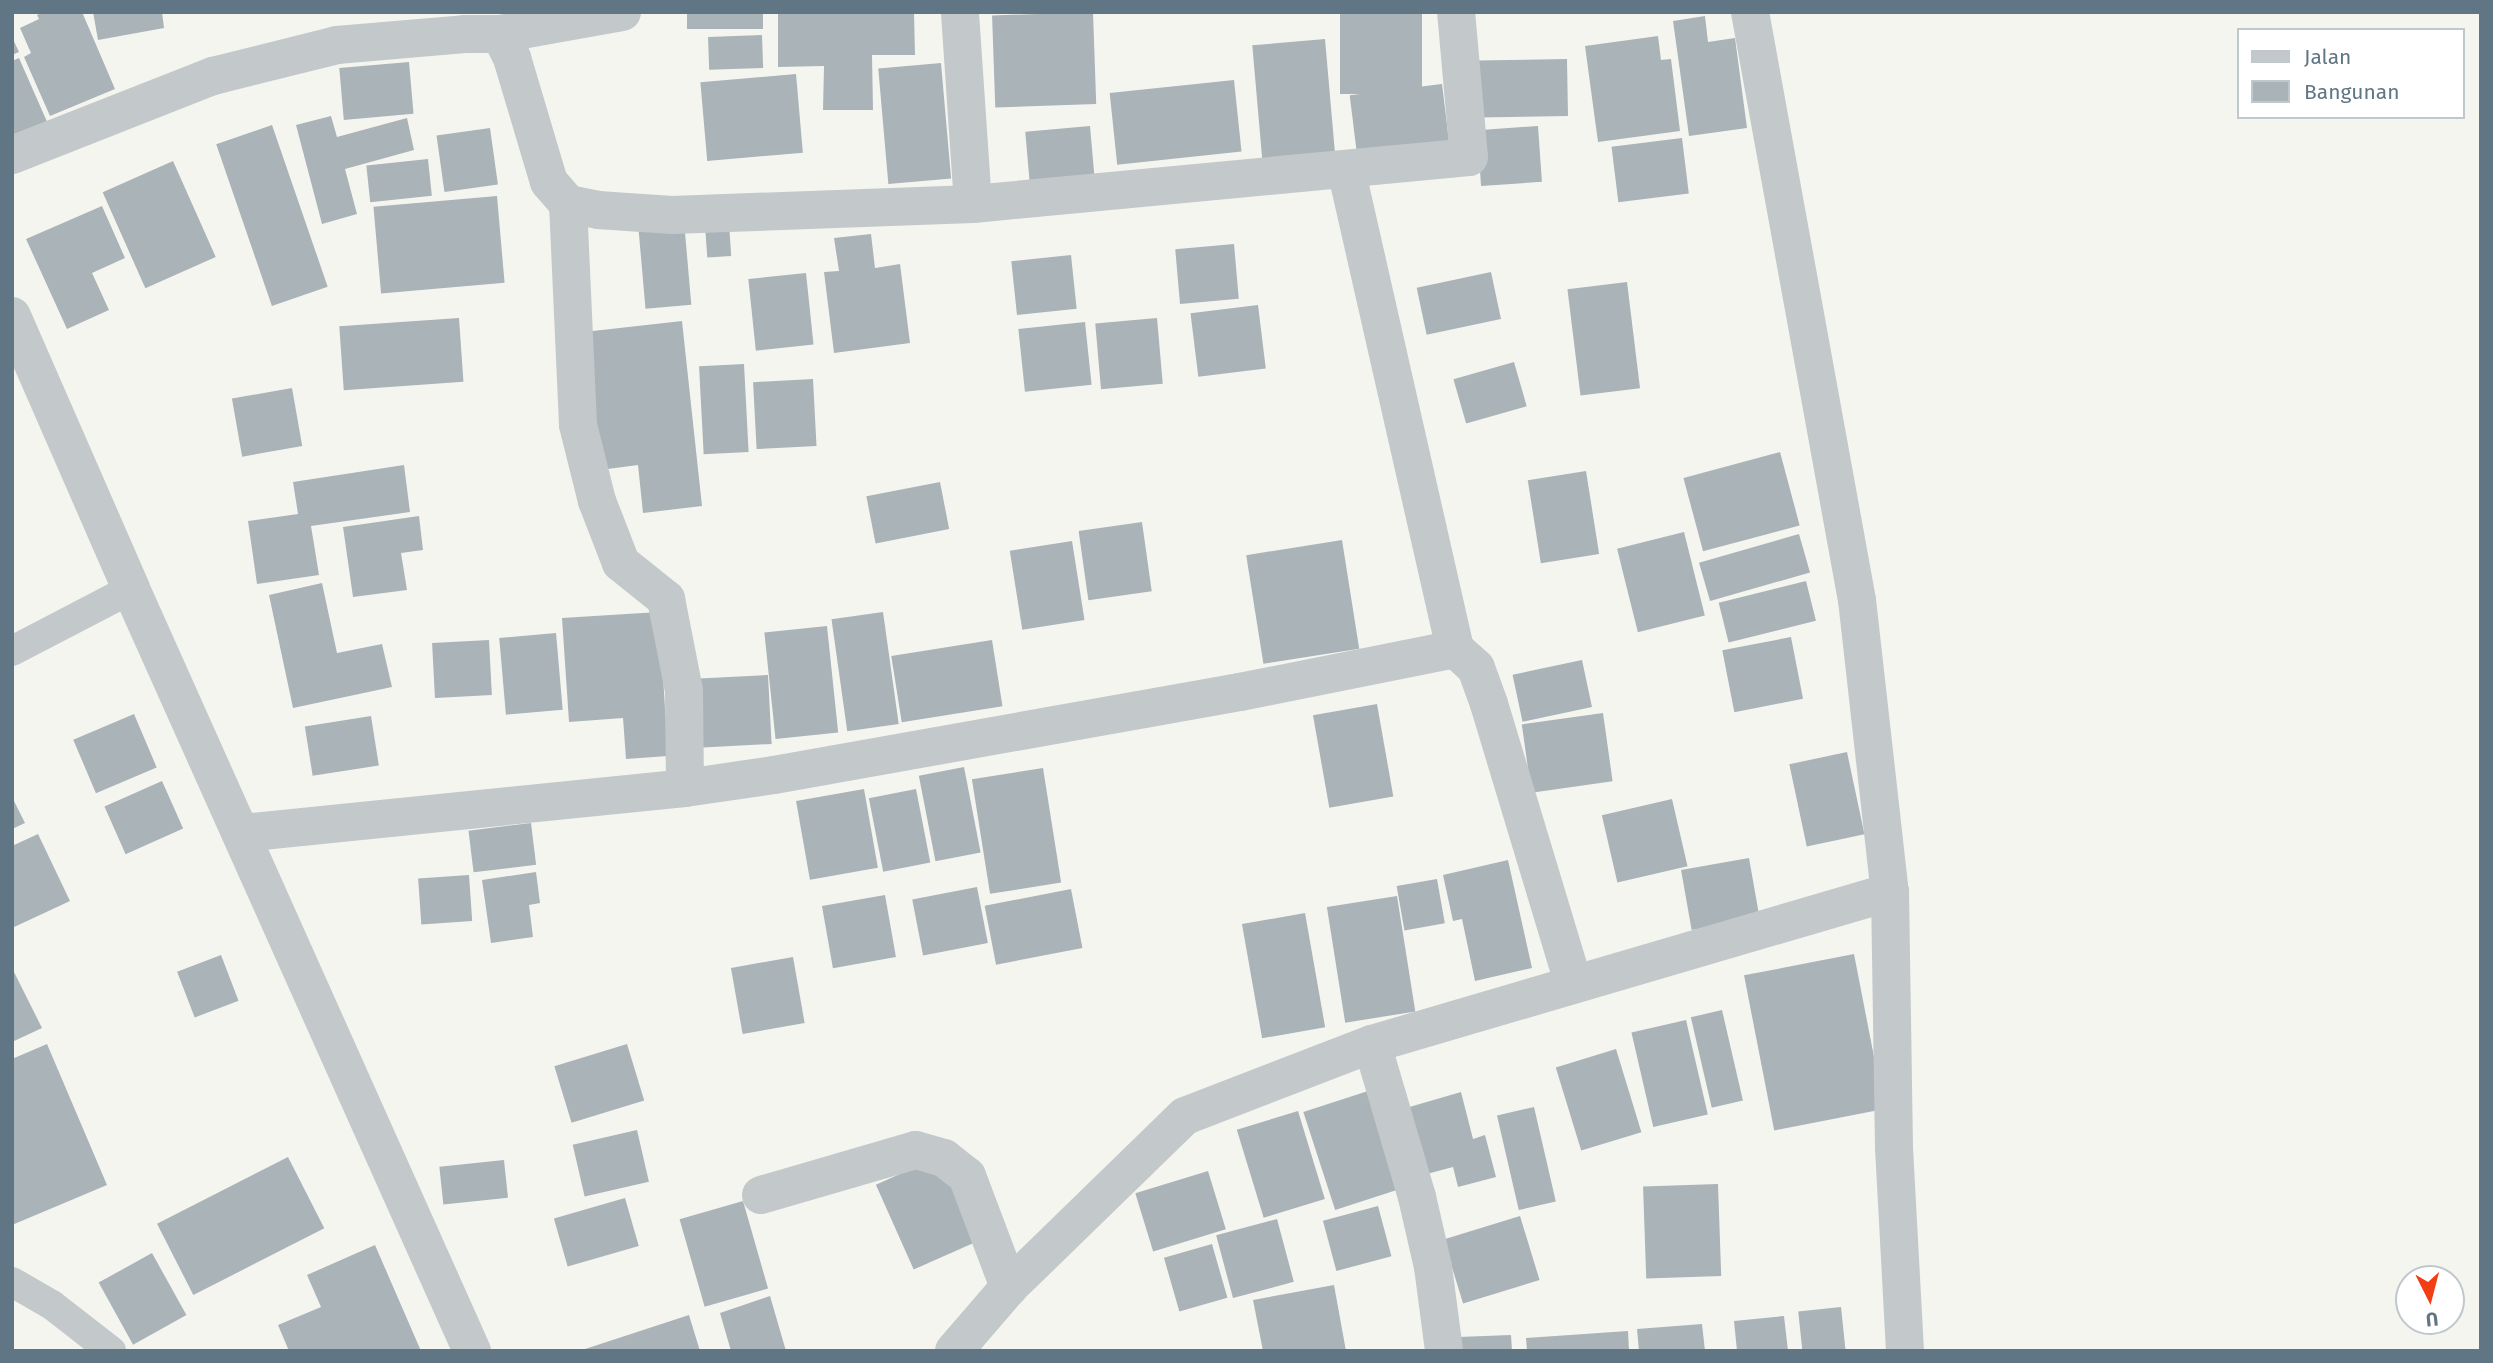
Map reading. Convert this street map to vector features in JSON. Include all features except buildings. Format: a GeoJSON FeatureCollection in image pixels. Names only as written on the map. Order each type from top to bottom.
{"type":"FeatureCollection","features":[{"type":"Feature","properties":{"kind":"street"},"geometry":{"type":"LineString","coordinates":[[12,155],[213,76],[337,45],[465,34],[500,34],[622,12]]}},
{"type":"Feature","properties":{"kind":"street"},"geometry":{"type":"LineString","coordinates":[[960,12],[973,204]]}},
{"type":"Feature","properties":{"kind":"street"},"geometry":{"type":"LineString","coordinates":[[500,34],[512,58],[549,182],[568,204],[598,210],[673,215],[973,204],[1469,157],[1456,12]]}},
{"type":"Feature","properties":{"kind":"street"},"geometry":{"type":"LineString","coordinates":[[1750,12],[1857,600],[1891,892],[1894,1148],[1905,1351]]}},
{"type":"Feature","properties":{"kind":"street"},"geometry":{"type":"LineString","coordinates":[[1346,169],[1455,649],[1476,667],[1573,983]]}},
{"type":"Feature","properties":{"kind":"street"},"geometry":{"type":"LineString","coordinates":[[568,204],[578,425],[597,501],[621,563],[666,600],[684,691],[685,788]]}},
{"type":"Feature","properties":{"kind":"street"},"geometry":{"type":"LineString","coordinates":[[12,316],[131,589],[472,1351]]}},
{"type":"Feature","properties":{"kind":"street"},"geometry":{"type":"LineString","coordinates":[[242,832],[685,788],[774,775],[1240,692],[1455,649]]}},
{"type":"Feature","properties":{"kind":"street"},"geometry":{"type":"LineString","coordinates":[[954,1351],[1009,1287],[1185,1116],[1372,1044],[1891,892]]}},
{"type":"Feature","properties":{"kind":"street"},"geometry":{"type":"LineString","coordinates":[[1372,1044],[1433,1267],[1444,1351]]}},
{"type":"Feature","properties":{"kind":"street"},"geometry":{"type":"LineString","coordinates":[[761,1195],[916,1150],[944,1158],[967,1175],[1009,1287]]}},
{"type":"Feature","properties":{"kind":"lane"},"geometry":{"type":"LineString","coordinates":[[12,651],[131,589]]}},
{"type":"Feature","properties":{"kind":"lane"},"geometry":{"type":"LineString","coordinates":[[12,1282],[52,1305],[111,1351]]}}]}
